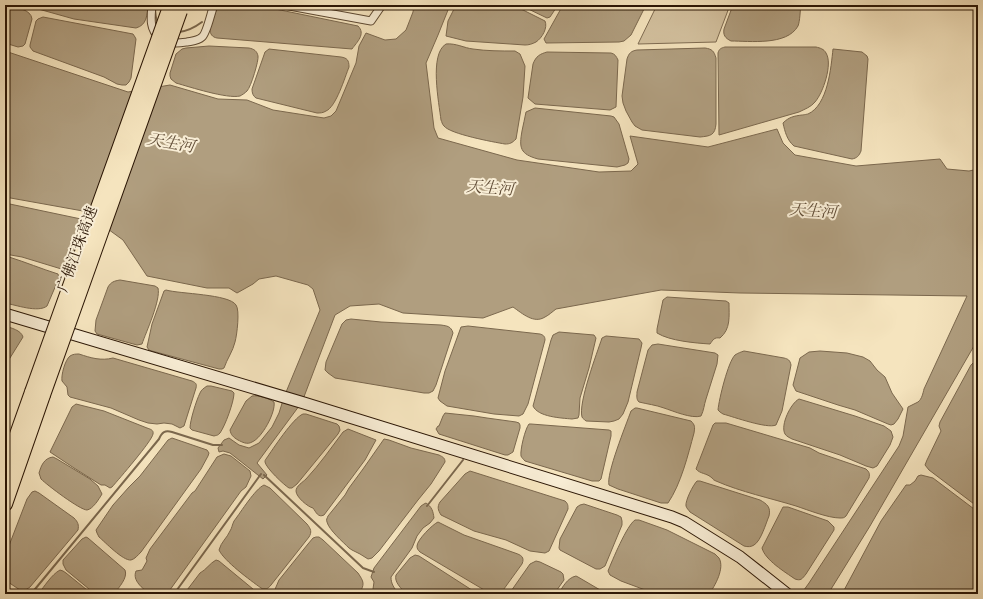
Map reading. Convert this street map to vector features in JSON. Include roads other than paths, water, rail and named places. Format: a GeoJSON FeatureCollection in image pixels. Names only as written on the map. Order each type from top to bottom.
{"type":"FeatureCollection","features":[{"type":"Feature","properties":{"kind":"highway","name":"广佛江珠高速"},"geometry":{"type":"LineString","coordinates":[[5,504],[38,393],[176,7]]}},
{"type":"Feature","properties":{"kind":"highway","name":"广佛江珠高速"},"geometry":{"type":"LineString","coordinates":[[5,468],[38,393]]}},
{"type":"Feature","properties":{"kind":"street"},"geometry":{"type":"LineString","coordinates":[[152,5],[150,21],[156,35],[163,41],[178,43],[202,38],[214,5]]}},
{"type":"Feature","properties":{"kind":"street"},"geometry":{"type":"LineString","coordinates":[[284,5],[371,21],[382,5]]}},
{"type":"Feature","properties":{"kind":"street"},"geometry":{"type":"LineString","coordinates":[[5,314],[304,403],[672,516],[740,557],[787,594]]}},
{"type":"Feature","properties":{"kind":"water"},"geometry":{"type":"Polygon","coordinates":[[[5,5],[23,9],[31,16],[32,19],[25,44],[23,46],[18,47],[5,43],[5,5]]]}},
{"type":"Feature","properties":{"kind":"water"},"geometry":{"type":"Polygon","coordinates":[[[24,5],[148,5],[147,16],[144,22],[140,27],[136,28],[74,19],[24,5]]]}},
{"type":"Feature","properties":{"kind":"water"},"geometry":{"type":"Polygon","coordinates":[[[218,5],[256,5],[358,26],[361,35],[352,49],[217,38],[212,35],[210,29],[218,5]]]}},
{"type":"Feature","properties":{"kind":"water","name":"天生河"},"geometry":{"type":"Polygon","coordinates":[[[414,5],[450,5],[426,63],[434,128],[438,138],[517,160],[599,172],[631,171],[638,164],[630,136],[708,147],[777,129],[783,143],[795,155],[856,166],[940,159],[947,169],[969,171],[978,169],[978,339],[870,526],[828,594],[801,594],[899,446],[903,436],[908,407],[918,402],[921,398],[967,296],[740,293],[661,290],[556,309],[541,319],[533,319],[513,307],[483,318],[403,313],[379,304],[350,306],[335,315],[302,402],[257,463],[267,475],[263,479],[230,453],[223,451],[219,452],[218,448],[224,440],[229,438],[239,445],[249,448],[259,443],[272,427],[320,310],[313,289],[308,285],[276,276],[259,279],[237,293],[229,288],[207,288],[147,276],[123,240],[83,211],[5,197],[5,51],[128,92],[170,85],[218,99],[247,100],[273,110],[324,118],[331,116],[336,111],[356,63],[359,46],[366,33],[385,40],[396,39],[406,30],[414,5]]]}},
{"type":"Feature","properties":{"kind":"water"},"geometry":{"type":"Polygon","coordinates":[[[456,5],[513,5],[545,21],[546,27],[536,42],[526,45],[466,41],[446,36],[448,21],[456,5]]]}},
{"type":"Feature","properties":{"kind":"water"},"geometry":{"type":"Polygon","coordinates":[[[520,5],[558,5],[550,17],[547,18],[520,5]]]}},
{"type":"Feature","properties":{"kind":"water"},"geometry":{"type":"Polygon","coordinates":[[[563,5],[646,5],[631,35],[624,41],[546,43],[544,39],[563,5]]]}},
{"type":"Feature","properties":{"kind":"water"},"geometry":{"type":"Polygon","coordinates":[[[733,5],[801,5],[799,24],[793,32],[777,40],[757,42],[731,41],[724,35],[724,29],[733,5]]]}},
{"type":"Feature","properties":{"kind":"water"},"geometry":{"type":"Polygon","coordinates":[[[43,17],[133,34],[136,39],[131,78],[129,82],[126,85],[117,84],[104,77],[33,51],[30,45],[36,21],[43,17]]]}},
{"type":"Feature","properties":{"kind":"water"},"geometry":{"type":"Polygon","coordinates":[[[446,44],[453,44],[478,50],[515,51],[520,54],[525,66],[523,97],[516,139],[512,142],[505,144],[472,137],[454,132],[444,126],[441,120],[437,91],[436,68],[441,49],[446,44]]]}},
{"type":"Feature","properties":{"kind":"water"},"geometry":{"type":"Polygon","coordinates":[[[209,46],[249,48],[256,52],[258,58],[256,68],[247,91],[240,96],[226,96],[176,83],[171,79],[170,73],[176,54],[182,49],[186,48],[209,46]]]}},
{"type":"Feature","properties":{"kind":"water"},"geometry":{"type":"Polygon","coordinates":[[[725,47],[816,47],[822,49],[828,58],[828,71],[818,98],[808,108],[799,112],[719,135],[718,53],[720,49],[725,47]]]}},
{"type":"Feature","properties":{"kind":"water"},"geometry":{"type":"Polygon","coordinates":[[[705,48],[712,51],[716,58],[715,131],[710,135],[700,137],[642,130],[635,126],[626,111],[622,96],[629,54],[637,50],[705,48]]]}},
{"type":"Feature","properties":{"kind":"water"},"geometry":{"type":"Polygon","coordinates":[[[269,49],[345,58],[349,63],[349,67],[340,91],[330,108],[324,112],[317,113],[256,98],[252,89],[265,52],[269,49]]]}},
{"type":"Feature","properties":{"kind":"water"},"geometry":{"type":"Polygon","coordinates":[[[833,49],[862,52],[868,59],[861,151],[858,156],[852,159],[794,146],[788,138],[783,123],[792,117],[808,114],[820,103],[827,85],[833,49]]]}},
{"type":"Feature","properties":{"kind":"water"},"geometry":{"type":"Polygon","coordinates":[[[547,52],[611,53],[616,56],[618,60],[616,107],[610,110],[535,104],[528,98],[533,64],[538,56],[547,52]]]}},
{"type":"Feature","properties":{"kind":"water"},"geometry":{"type":"Polygon","coordinates":[[[535,108],[614,117],[619,124],[629,159],[628,163],[617,167],[538,159],[527,155],[522,150],[521,146],[522,131],[526,112],[535,108]]]}},
{"type":"Feature","properties":{"kind":"water"},"geometry":{"type":"Polygon","coordinates":[[[5,203],[81,219],[86,222],[68,271],[22,257],[5,254],[5,203]]]}},
{"type":"Feature","properties":{"kind":"water"},"geometry":{"type":"Polygon","coordinates":[[[9,257],[58,274],[59,278],[47,306],[33,309],[5,303],[5,264],[7,258],[9,257]]]}},
{"type":"Feature","properties":{"kind":"water"},"geometry":{"type":"Polygon","coordinates":[[[120,280],[155,286],[158,288],[153,316],[142,344],[137,345],[97,334],[95,331],[96,320],[108,287],[113,282],[120,280]]]}},
{"type":"Feature","properties":{"kind":"water"},"geometry":{"type":"Polygon","coordinates":[[[164,291],[214,296],[232,301],[236,305],[238,317],[236,339],[224,368],[219,369],[149,350],[147,347],[152,324],[164,291]]]}},
{"type":"Feature","properties":{"kind":"water"},"geometry":{"type":"Polygon","coordinates":[[[667,297],[726,301],[729,303],[729,322],[726,331],[720,338],[715,338],[710,344],[676,340],[662,336],[657,333],[657,329],[663,300],[667,297]]]}},
{"type":"Feature","properties":{"kind":"water"},"geometry":{"type":"Polygon","coordinates":[[[351,319],[441,325],[450,328],[453,333],[433,391],[424,393],[335,378],[328,373],[325,370],[326,362],[342,324],[346,320],[351,319]]]}},
{"type":"Feature","properties":{"kind":"water"},"geometry":{"type":"Polygon","coordinates":[[[5,326],[18,331],[23,337],[5,366],[5,326]]]}},
{"type":"Feature","properties":{"kind":"water"},"geometry":{"type":"Polygon","coordinates":[[[468,326],[543,335],[545,340],[528,404],[523,414],[519,416],[494,414],[447,406],[438,398],[445,371],[461,327],[468,326]]]}},
{"type":"Feature","properties":{"kind":"water"},"geometry":{"type":"Polygon","coordinates":[[[559,332],[594,335],[596,338],[580,398],[578,418],[572,419],[545,415],[536,410],[533,406],[551,340],[553,335],[559,332]]]}},
{"type":"Feature","properties":{"kind":"water"},"geometry":{"type":"Polygon","coordinates":[[[606,336],[639,339],[642,343],[641,348],[628,402],[623,414],[619,419],[609,422],[586,421],[582,417],[585,390],[602,338],[606,336]]]}},
{"type":"Feature","properties":{"kind":"water"},"geometry":{"type":"Polygon","coordinates":[[[658,344],[715,353],[718,355],[717,364],[701,416],[688,416],[638,401],[637,392],[648,350],[652,345],[658,344]]]}},
{"type":"Feature","properties":{"kind":"water"},"geometry":{"type":"Polygon","coordinates":[[[744,351],[784,358],[788,359],[790,362],[791,365],[782,411],[776,425],[772,426],[750,422],[723,414],[718,410],[722,390],[732,359],[738,353],[744,351]]]}},
{"type":"Feature","properties":{"kind":"water"},"geometry":{"type":"Polygon","coordinates":[[[820,351],[847,353],[863,357],[870,361],[885,377],[892,393],[903,409],[894,424],[888,424],[855,410],[796,391],[793,385],[800,358],[809,352],[820,351]]]}},
{"type":"Feature","properties":{"kind":"water"},"geometry":{"type":"Polygon","coordinates":[[[73,354],[79,354],[96,359],[113,358],[194,382],[196,388],[184,426],[180,428],[172,424],[148,423],[111,408],[70,397],[68,395],[67,387],[62,381],[63,372],[66,361],[70,356],[73,354]]]}},
{"type":"Feature","properties":{"kind":"water"},"geometry":{"type":"Polygon","coordinates":[[[978,361],[978,507],[929,470],[925,465],[941,431],[939,426],[940,422],[971,365],[978,361]]]}},
{"type":"Feature","properties":{"kind":"water"},"geometry":{"type":"Polygon","coordinates":[[[207,386],[232,391],[234,393],[231,408],[224,425],[220,433],[214,436],[192,430],[190,428],[198,397],[201,391],[207,386]]]}},
{"type":"Feature","properties":{"kind":"water"},"geometry":{"type":"Polygon","coordinates":[[[252,396],[260,396],[269,399],[274,402],[274,406],[271,418],[264,430],[256,440],[246,443],[235,438],[230,430],[246,401],[252,396]]]}},
{"type":"Feature","properties":{"kind":"water"},"geometry":{"type":"Polygon","coordinates":[[[799,399],[884,426],[891,431],[893,437],[890,445],[877,466],[873,468],[866,466],[840,455],[792,439],[786,435],[784,430],[785,420],[790,409],[799,399]]]}},
{"type":"Feature","properties":{"kind":"water"},"geometry":{"type":"Polygon","coordinates":[[[76,404],[104,411],[152,430],[153,432],[151,438],[141,452],[116,483],[110,488],[105,485],[101,485],[50,452],[72,407],[76,404]]]}},
{"type":"Feature","properties":{"kind":"water"},"geometry":{"type":"Polygon","coordinates":[[[635,408],[691,421],[694,425],[694,433],[684,469],[677,487],[668,503],[661,503],[609,485],[610,471],[617,449],[631,411],[635,408]]]}},
{"type":"Feature","properties":{"kind":"water"},"geometry":{"type":"Polygon","coordinates":[[[445,413],[519,423],[520,428],[513,452],[505,455],[439,434],[436,429],[445,413]]]}},
{"type":"Feature","properties":{"kind":"water"},"geometry":{"type":"Polygon","coordinates":[[[303,414],[337,424],[340,430],[297,484],[292,488],[289,488],[279,480],[266,465],[265,461],[289,427],[303,414]]]}},
{"type":"Feature","properties":{"kind":"water"},"geometry":{"type":"Polygon","coordinates":[[[715,423],[726,423],[810,448],[819,453],[866,469],[869,473],[869,478],[844,518],[835,518],[824,515],[735,488],[714,480],[710,476],[699,472],[696,469],[715,423]]]}},
{"type":"Feature","properties":{"kind":"water"},"geometry":{"type":"Polygon","coordinates":[[[529,424],[611,431],[601,479],[599,481],[592,481],[525,461],[521,456],[521,449],[524,435],[529,424]]]}},
{"type":"Feature","properties":{"kind":"water"},"geometry":{"type":"Polygon","coordinates":[[[348,429],[376,440],[365,460],[324,515],[320,516],[313,508],[305,504],[300,499],[296,489],[316,468],[343,432],[348,429]]]}},
{"type":"Feature","properties":{"kind":"water"},"geometry":{"type":"Polygon","coordinates":[[[172,438],[207,450],[209,453],[208,456],[201,469],[141,552],[134,559],[128,560],[123,558],[99,537],[96,530],[113,505],[140,476],[168,440],[172,438]]]}},
{"type":"Feature","properties":{"kind":"water"},"geometry":{"type":"Polygon","coordinates":[[[384,439],[439,455],[444,458],[445,462],[431,484],[379,551],[372,558],[368,559],[349,548],[336,536],[330,529],[327,520],[328,516],[345,495],[384,439]]]}},
{"type":"Feature","properties":{"kind":"water"},"geometry":{"type":"Polygon","coordinates":[[[224,454],[231,456],[250,471],[251,476],[246,487],[241,491],[167,594],[149,594],[137,581],[135,575],[136,571],[142,570],[147,561],[146,558],[150,549],[195,491],[217,457],[224,454]]]}},
{"type":"Feature","properties":{"kind":"water"},"geometry":{"type":"Polygon","coordinates":[[[53,457],[90,479],[98,486],[102,494],[96,504],[87,510],[83,509],[71,502],[41,479],[39,473],[42,465],[47,459],[53,457]]]}},
{"type":"Feature","properties":{"kind":"water"},"geometry":{"type":"Polygon","coordinates":[[[470,471],[565,501],[568,505],[568,509],[549,551],[545,553],[530,551],[506,540],[474,531],[441,515],[438,505],[465,474],[470,471]]]}},
{"type":"Feature","properties":{"kind":"water"},"geometry":{"type":"Polygon","coordinates":[[[921,475],[933,478],[978,512],[978,594],[842,594],[881,521],[906,485],[910,485],[918,476],[921,475]]]}},
{"type":"Feature","properties":{"kind":"water"},"geometry":{"type":"Polygon","coordinates":[[[697,481],[760,500],[766,504],[769,508],[769,516],[757,543],[748,547],[744,546],[690,512],[686,507],[686,504],[693,486],[697,481]]]}},
{"type":"Feature","properties":{"kind":"water"},"geometry":{"type":"Polygon","coordinates":[[[264,485],[270,488],[307,524],[311,532],[309,537],[271,585],[265,589],[261,588],[238,570],[219,550],[231,530],[234,521],[252,496],[260,487],[264,485]]]}},
{"type":"Feature","properties":{"kind":"water"},"geometry":{"type":"Polygon","coordinates":[[[35,491],[74,518],[78,524],[78,530],[30,587],[24,591],[5,580],[5,556],[27,499],[32,492],[35,491]]]}},
{"type":"Feature","properties":{"kind":"water"},"geometry":{"type":"Polygon","coordinates":[[[426,503],[432,509],[434,518],[417,536],[412,548],[391,577],[393,586],[399,594],[370,594],[373,589],[374,582],[371,577],[374,568],[421,506],[426,503]]]}},
{"type":"Feature","properties":{"kind":"water"},"geometry":{"type":"Polygon","coordinates":[[[584,504],[617,515],[621,517],[622,521],[622,525],[605,566],[600,569],[596,569],[560,550],[559,548],[560,539],[577,507],[584,504]]]}},
{"type":"Feature","properties":{"kind":"water"},"geometry":{"type":"Polygon","coordinates":[[[783,507],[788,507],[828,521],[834,527],[834,530],[806,574],[800,580],[795,579],[776,565],[767,557],[762,548],[783,507]]]}},
{"type":"Feature","properties":{"kind":"water"},"geometry":{"type":"Polygon","coordinates":[[[635,520],[667,530],[715,554],[719,558],[721,562],[720,572],[709,594],[656,594],[621,581],[610,575],[608,571],[616,552],[628,529],[635,520]]]}},
{"type":"Feature","properties":{"kind":"water"},"geometry":{"type":"Polygon","coordinates":[[[438,522],[464,535],[522,557],[522,564],[501,593],[491,594],[417,549],[418,543],[422,536],[438,522]]]}},
{"type":"Feature","properties":{"kind":"water"},"geometry":{"type":"Polygon","coordinates":[[[86,537],[125,570],[126,573],[124,579],[114,594],[95,594],[66,570],[63,564],[63,560],[82,539],[86,537]]]}},
{"type":"Feature","properties":{"kind":"water"},"geometry":{"type":"Polygon","coordinates":[[[316,537],[323,540],[358,573],[363,583],[359,594],[273,594],[279,580],[313,538],[316,537]]]}},
{"type":"Feature","properties":{"kind":"water"},"geometry":{"type":"Polygon","coordinates":[[[415,555],[419,556],[478,594],[406,594],[397,583],[396,575],[410,558],[415,555]]]}},
{"type":"Feature","properties":{"kind":"water"},"geometry":{"type":"Polygon","coordinates":[[[216,560],[259,594],[184,594],[200,573],[216,560]]]}},
{"type":"Feature","properties":{"kind":"water"},"geometry":{"type":"Polygon","coordinates":[[[536,561],[563,574],[564,580],[554,594],[509,594],[530,564],[536,561]]]}},
{"type":"Feature","properties":{"kind":"water"},"geometry":{"type":"Polygon","coordinates":[[[60,570],[92,594],[38,594],[51,578],[60,570]]]}},
{"type":"Feature","properties":{"kind":"water"},"geometry":{"type":"Polygon","coordinates":[[[576,576],[607,594],[558,594],[568,581],[576,576]]]}},
{"type":"Feature","properties":{"kind":"waterway"},"geometry":{"type":"LineString","coordinates":[[155,6],[158,23]]}},
{"type":"Feature","properties":{"kind":"waterway"},"geometry":{"type":"LineString","coordinates":[[179,32],[191,29],[202,22]]}},
{"type":"Feature","properties":{"kind":"waterway"},"geometry":{"type":"LineString","coordinates":[[31,594],[163,433],[170,431],[213,445],[222,445]]}},
{"type":"Feature","properties":{"kind":"waterway"},"geometry":{"type":"LineString","coordinates":[[427,506],[463,460]]}},
{"type":"Feature","properties":{"kind":"waterway"},"geometry":{"type":"LineString","coordinates":[[174,594],[261,474]]}},
{"type":"Feature","properties":{"kind":"waterway"},"geometry":{"type":"LineString","coordinates":[[264,475],[363,568],[374,572]]}}]}
